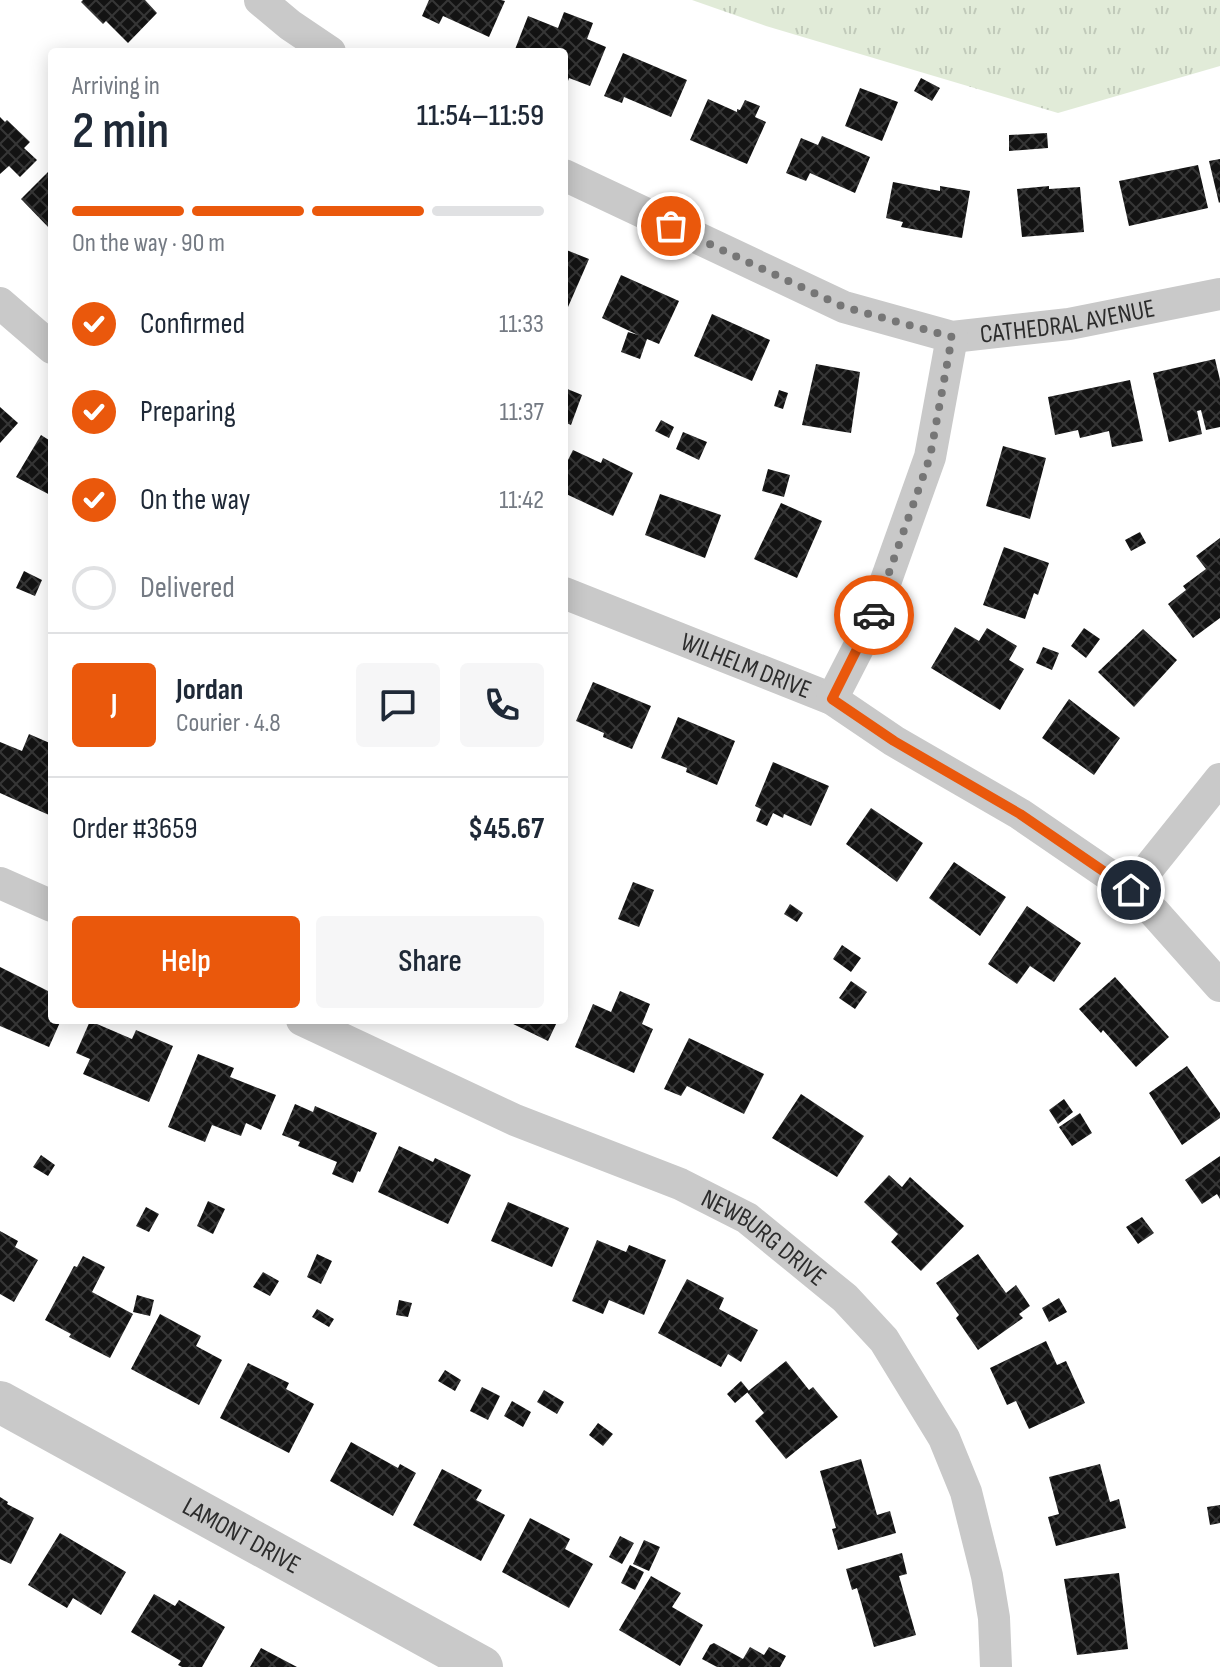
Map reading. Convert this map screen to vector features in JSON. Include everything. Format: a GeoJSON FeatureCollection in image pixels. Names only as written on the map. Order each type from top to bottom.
{"type":"FeatureCollection","features":[{"type":"Feature","properties":{"kind":"street"},"geometry":{"type":"LineString","coordinates":[[260,0],[324,48]]}},
{"type":"Feature","properties":{"kind":"street","name":"CATHEDRAL AVENUE"},"geometry":{"type":"LineString","coordinates":[[568,177],[844,307],[952,337],[1069,324],[1220,294]]}},
{"type":"Feature","properties":{"kind":"street"},"geometry":{"type":"LineString","coordinates":[[0,303],[48,345]]}},
{"type":"Feature","properties":{"kind":"street"},"geometry":{"type":"LineString","coordinates":[[832,699],[870,625],[930,457],[952,337]]}},
{"type":"Feature","properties":{"kind":"street","name":"WILHELM DRIVE"},"geometry":{"type":"LineString","coordinates":[[568,595],[832,699],[894,741],[1020,814],[1131,890],[1220,986]]}},
{"type":"Feature","properties":{"kind":"street"},"geometry":{"type":"LineString","coordinates":[[1131,890],[1220,779]]}},
{"type":"Feature","properties":{"kind":"street"},"geometry":{"type":"LineString","coordinates":[[0,883],[48,904]]}},
{"type":"Feature","properties":{"kind":"street","name":"NEWBURG DRIVE"},"geometry":{"type":"LineString","coordinates":[[311,1024],[515,1120],[680,1184],[733,1211],[758,1227],[845,1298],[884,1340],[944,1438],[966,1492],[987,1576],[994,1618],[996,1667]]}},
{"type":"Feature","properties":{"kind":"street","name":"LAMONT DRIVE"},"geometry":{"type":"LineString","coordinates":[[0,1402],[482,1667]]}},
{"type":"Feature","properties":{"kind":"green space"},"geometry":{"type":"Polygon","coordinates":[[[692,0],[1220,0],[1220,66],[1058,113],[766,26],[692,0]]]}},
{"type":"Feature","properties":{"kind":"building"},"geometry":{"type":"Polygon","coordinates":[[[145,0],[157,13],[128,43],[106,21],[103,24],[81,2],[145,0]]]}},
{"type":"Feature","properties":{"kind":"building"},"geometry":{"type":"Polygon","coordinates":[[[429,0],[505,1],[489,37],[443,16],[439,24],[422,16],[429,0]]]}},
{"type":"Feature","properties":{"kind":"building"},"geometry":{"type":"Polygon","coordinates":[[[564,12],[593,23],[587,39],[606,47],[590,86],[569,78],[568,81],[568,48],[516,48],[528,16],[558,28],[564,12]]]}},
{"type":"Feature","properties":{"kind":"building"},"geometry":{"type":"Polygon","coordinates":[[[623,53],[687,80],[671,117],[624,97],[622,103],[604,96],[623,53]]]}},
{"type":"Feature","properties":{"kind":"building"},"geometry":{"type":"Polygon","coordinates":[[[921,78],[940,88],[932,101],[914,91],[921,78]]]}},
{"type":"Feature","properties":{"kind":"building"},"geometry":{"type":"Polygon","coordinates":[[[860,88],[898,102],[882,141],[845,126],[860,88]]]}},
{"type":"Feature","properties":{"kind":"building"},"geometry":{"type":"Polygon","coordinates":[[[708,99],[737,112],[745,100],[760,106],[755,117],[766,122],[747,164],[690,140],[708,99]]]}},
{"type":"Feature","properties":{"kind":"building"},"geometry":{"type":"Polygon","coordinates":[[[0,117],[30,142],[24,148],[37,160],[20,177],[9,166],[0,174],[0,117]]]}},
{"type":"Feature","properties":{"kind":"building"},"geometry":{"type":"Polygon","coordinates":[[[1047,133],[1048,148],[1009,151],[1009,135],[1047,133]]]}},
{"type":"Feature","properties":{"kind":"building"},"geometry":{"type":"Polygon","coordinates":[[[822,136],[870,157],[855,193],[810,173],[806,181],[786,173],[801,138],[818,145],[822,136]]]}},
{"type":"Feature","properties":{"kind":"building"},"geometry":{"type":"Polygon","coordinates":[[[1220,159],[1220,202],[1219,203],[1209,161],[1220,159]]]}},
{"type":"Feature","properties":{"kind":"building"},"geometry":{"type":"Polygon","coordinates":[[[1198,165],[1208,208],[1129,226],[1119,181],[1198,165]]]}},
{"type":"Feature","properties":{"kind":"building"},"geometry":{"type":"Polygon","coordinates":[[[48,172],[48,227],[21,199],[48,172]]]}},
{"type":"Feature","properties":{"kind":"building"},"geometry":{"type":"Polygon","coordinates":[[[893,182],[940,191],[940,186],[970,191],[962,238],[901,227],[903,222],[886,218],[893,182]]]}},
{"type":"Feature","properties":{"kind":"building"},"geometry":{"type":"Polygon","coordinates":[[[1049,186],[1049,189],[1080,187],[1084,232],[1022,237],[1017,189],[1049,186]]]}},
{"type":"Feature","properties":{"kind":"building"},"geometry":{"type":"Polygon","coordinates":[[[568,251],[589,259],[568,307],[568,251]]]}},
{"type":"Feature","properties":{"kind":"building"},"geometry":{"type":"Polygon","coordinates":[[[621,275],[679,301],[659,344],[647,339],[640,359],[621,352],[628,332],[638,335],[602,318],[621,275]]]}},
{"type":"Feature","properties":{"kind":"building"},"geometry":{"type":"Polygon","coordinates":[[[712,314],[770,340],[752,381],[694,356],[712,314]]]}},
{"type":"Feature","properties":{"kind":"building"},"geometry":{"type":"Polygon","coordinates":[[[1215,359],[1220,380],[1220,427],[1206,430],[1201,410],[1197,411],[1202,434],[1169,442],[1153,373],[1215,359]]]}},
{"type":"Feature","properties":{"kind":"building"},"geometry":{"type":"Polygon","coordinates":[[[816,364],[860,372],[851,433],[802,425],[816,364]]]}},
{"type":"Feature","properties":{"kind":"building"},"geometry":{"type":"Polygon","coordinates":[[[1130,380],[1143,441],[1112,447],[1109,431],[1080,438],[1078,430],[1055,435],[1048,397],[1130,380]]]}},
{"type":"Feature","properties":{"kind":"building"},"geometry":{"type":"Polygon","coordinates":[[[568,389],[582,395],[571,425],[568,424],[568,389]]]}},
{"type":"Feature","properties":{"kind":"building"},"geometry":{"type":"Polygon","coordinates":[[[779,390],[788,393],[783,409],[774,406],[779,390]]]}},
{"type":"Feature","properties":{"kind":"building"},"geometry":{"type":"Polygon","coordinates":[[[0,407],[18,423],[0,443],[0,407]]]}},
{"type":"Feature","properties":{"kind":"building"},"geometry":{"type":"Polygon","coordinates":[[[661,420],[674,427],[669,438],[655,431],[661,420]]]}},
{"type":"Feature","properties":{"kind":"building"},"geometry":{"type":"Polygon","coordinates":[[[683,432],[707,442],[699,460],[676,449],[683,432]]]}},
{"type":"Feature","properties":{"kind":"building"},"geometry":{"type":"Polygon","coordinates":[[[41,435],[48,439],[48,494],[16,477],[41,435]]]}},
{"type":"Feature","properties":{"kind":"building"},"geometry":{"type":"Polygon","coordinates":[[[1003,446],[1046,458],[1030,519],[986,506],[1003,446]]]}},
{"type":"Feature","properties":{"kind":"building"},"geometry":{"type":"Polygon","coordinates":[[[573,450],[601,463],[603,458],[633,473],[613,516],[568,495],[568,460],[573,450]]]}},
{"type":"Feature","properties":{"kind":"building"},"geometry":{"type":"Polygon","coordinates":[[[768,469],[790,475],[784,497],[762,491],[768,469]]]}},
{"type":"Feature","properties":{"kind":"building"},"geometry":{"type":"Polygon","coordinates":[[[660,494],[721,515],[705,558],[645,535],[660,494]]]}},
{"type":"Feature","properties":{"kind":"building"},"geometry":{"type":"Polygon","coordinates":[[[781,503],[822,521],[797,578],[754,559],[781,503]]]}},
{"type":"Feature","properties":{"kind":"building"},"geometry":{"type":"Polygon","coordinates":[[[1140,532],[1146,543],[1131,551],[1125,540],[1140,532]]]}},
{"type":"Feature","properties":{"kind":"building"},"geometry":{"type":"Polygon","coordinates":[[[1220,538],[1220,618],[1193,638],[1168,604],[1186,590],[1183,586],[1206,569],[1196,556],[1220,538]]]}},
{"type":"Feature","properties":{"kind":"building"},"geometry":{"type":"Polygon","coordinates":[[[1004,547],[1049,563],[1038,595],[1034,593],[1025,619],[983,605],[1004,547]]]}},
{"type":"Feature","properties":{"kind":"building"},"geometry":{"type":"Polygon","coordinates":[[[24,571],[42,580],[35,596],[16,588],[24,571]]]}},
{"type":"Feature","properties":{"kind":"building"},"geometry":{"type":"Polygon","coordinates":[[[955,627],[979,641],[987,628],[1017,646],[1009,660],[1024,669],[1000,710],[931,668],[955,627]]]}},
{"type":"Feature","properties":{"kind":"building"},"geometry":{"type":"Polygon","coordinates":[[[1084,628],[1100,639],[1086,658],[1071,646],[1084,628]]]}},
{"type":"Feature","properties":{"kind":"building"},"geometry":{"type":"Polygon","coordinates":[[[1143,629],[1177,660],[1134,707],[1098,672],[1143,629]]]}},
{"type":"Feature","properties":{"kind":"building"},"geometry":{"type":"Polygon","coordinates":[[[1043,647],[1059,653],[1052,670],[1036,663],[1043,647]]]}},
{"type":"Feature","properties":{"kind":"building"},"geometry":{"type":"Polygon","coordinates":[[[593,682],[651,706],[632,749],[576,721],[593,682]]]}},
{"type":"Feature","properties":{"kind":"building"},"geometry":{"type":"Polygon","coordinates":[[[1069,699],[1120,738],[1094,775],[1042,738],[1069,699]]]}},
{"type":"Feature","properties":{"kind":"building"},"geometry":{"type":"Polygon","coordinates":[[[678,717],[735,741],[717,785],[661,758],[678,717]]]}},
{"type":"Feature","properties":{"kind":"building"},"geometry":{"type":"Polygon","coordinates":[[[29,734],[48,742],[48,815],[0,793],[0,742],[22,751],[29,734]]]}},
{"type":"Feature","properties":{"kind":"building"},"geometry":{"type":"Polygon","coordinates":[[[773,762],[829,786],[811,826],[784,814],[783,818],[773,813],[767,826],[756,821],[761,809],[755,806],[773,762]]]}},
{"type":"Feature","properties":{"kind":"building"},"geometry":{"type":"Polygon","coordinates":[[[871,808],[923,843],[897,882],[846,844],[871,808]]]}},
{"type":"Feature","properties":{"kind":"building"},"geometry":{"type":"Polygon","coordinates":[[[954,862],[1006,897],[980,936],[929,898],[954,862]]]}},
{"type":"Feature","properties":{"kind":"building"},"geometry":{"type":"Polygon","coordinates":[[[633,882],[654,890],[639,927],[618,919],[633,882]]]}},
{"type":"Feature","properties":{"kind":"building"},"geometry":{"type":"Polygon","coordinates":[[[790,904],[803,913],[797,922],[784,914],[790,904]]]}},
{"type":"Feature","properties":{"kind":"building"},"geometry":{"type":"Polygon","coordinates":[[[1027,906],[1081,943],[1054,982],[1030,966],[1017,984],[988,964],[1027,906]]]}},
{"type":"Feature","properties":{"kind":"building"},"geometry":{"type":"Polygon","coordinates":[[[842,945],[861,958],[851,972],[833,959],[842,945]]]}},
{"type":"Feature","properties":{"kind":"building"},"geometry":{"type":"Polygon","coordinates":[[[0,967],[48,991],[48,1024],[59,1024],[49,1047],[0,1026],[0,967]]]}},
{"type":"Feature","properties":{"kind":"building"},"geometry":{"type":"Polygon","coordinates":[[[1115,977],[1169,1037],[1136,1067],[1079,1009],[1115,977]]]}},
{"type":"Feature","properties":{"kind":"building"},"geometry":{"type":"Polygon","coordinates":[[[851,981],[867,992],[855,1009],[839,998],[851,981]]]}},
{"type":"Feature","properties":{"kind":"building"},"geometry":{"type":"Polygon","coordinates":[[[620,991],[650,1004],[642,1024],[653,1029],[634,1073],[575,1047],[593,1004],[611,1012],[620,991]]]}},
{"type":"Feature","properties":{"kind":"building"},"geometry":{"type":"Polygon","coordinates":[[[89,1024],[97,1024],[132,1039],[136,1030],[173,1046],[149,1102],[83,1074],[90,1059],[76,1053],[89,1024]]]}},
{"type":"Feature","properties":{"kind":"building"},"geometry":{"type":"Polygon","coordinates":[[[513,1024],[556,1024],[548,1041],[513,1024]]]}},
{"type":"Feature","properties":{"kind":"building"},"geometry":{"type":"Polygon","coordinates":[[[689,1038],[764,1074],[744,1114],[687,1086],[681,1096],[664,1089],[689,1038]]]}},
{"type":"Feature","properties":{"kind":"building"},"geometry":{"type":"Polygon","coordinates":[[[198,1054],[234,1068],[230,1077],[276,1095],[261,1130],[246,1123],[241,1136],[212,1125],[205,1142],[168,1127],[198,1054]]]}},
{"type":"Feature","properties":{"kind":"building"},"geometry":{"type":"Polygon","coordinates":[[[1187,1066],[1220,1113],[1220,1118],[1182,1145],[1149,1093],[1187,1066]]]}},
{"type":"Feature","properties":{"kind":"building"},"geometry":{"type":"Polygon","coordinates":[[[801,1094],[864,1136],[837,1177],[772,1138],[801,1094]]]}},
{"type":"Feature","properties":{"kind":"building"},"geometry":{"type":"Polygon","coordinates":[[[1064,1099],[1073,1112],[1058,1124],[1049,1110],[1064,1099]]]}},
{"type":"Feature","properties":{"kind":"building"},"geometry":{"type":"Polygon","coordinates":[[[295,1104],[313,1112],[315,1106],[377,1133],[353,1183],[332,1174],[337,1162],[298,1146],[300,1142],[282,1135],[295,1104]]]}},
{"type":"Feature","properties":{"kind":"building"},"geometry":{"type":"Polygon","coordinates":[[[1080,1113],[1092,1133],[1072,1146],[1059,1127],[1080,1113]]]}},
{"type":"Feature","properties":{"kind":"building"},"geometry":{"type":"Polygon","coordinates":[[[399,1146],[471,1175],[448,1224],[378,1192],[399,1146]]]}},
{"type":"Feature","properties":{"kind":"building"},"geometry":{"type":"Polygon","coordinates":[[[41,1155],[55,1165],[48,1176],[33,1167],[41,1155]]]}},
{"type":"Feature","properties":{"kind":"building"},"geometry":{"type":"Polygon","coordinates":[[[1220,1156],[1220,1199],[1217,1194],[1202,1204],[1185,1180],[1220,1156]]]}},
{"type":"Feature","properties":{"kind":"building"},"geometry":{"type":"Polygon","coordinates":[[[889,1175],[902,1187],[910,1177],[964,1226],[921,1271],[891,1242],[898,1234],[864,1202],[889,1175]]]}},
{"type":"Feature","properties":{"kind":"building"},"geometry":{"type":"Polygon","coordinates":[[[208,1201],[225,1209],[213,1234],[197,1226],[208,1201]]]}},
{"type":"Feature","properties":{"kind":"building"},"geometry":{"type":"Polygon","coordinates":[[[508,1202],[569,1228],[552,1267],[491,1241],[508,1202]]]}},
{"type":"Feature","properties":{"kind":"building"},"geometry":{"type":"Polygon","coordinates":[[[146,1207],[159,1214],[149,1232],[136,1226],[146,1207]]]}},
{"type":"Feature","properties":{"kind":"building"},"geometry":{"type":"Polygon","coordinates":[[[1142,1217],[1154,1233],[1138,1244],[1126,1227],[1142,1217]]]}},
{"type":"Feature","properties":{"kind":"building"},"geometry":{"type":"Polygon","coordinates":[[[0,1231],[18,1241],[15,1247],[38,1260],[14,1302],[0,1294],[0,1231]]]}},
{"type":"Feature","properties":{"kind":"building"},"geometry":{"type":"Polygon","coordinates":[[[597,1240],[626,1252],[629,1245],[666,1260],[644,1315],[609,1300],[603,1314],[572,1301],[597,1240]]]}},
{"type":"Feature","properties":{"kind":"building"},"geometry":{"type":"Polygon","coordinates":[[[317,1254],[332,1261],[321,1284],[307,1277],[317,1254]]]}},
{"type":"Feature","properties":{"kind":"building"},"geometry":{"type":"Polygon","coordinates":[[[978,1254],[1006,1293],[1016,1285],[1030,1306],[1019,1314],[1023,1318],[978,1350],[956,1318],[959,1315],[936,1283],[978,1254]]]}},
{"type":"Feature","properties":{"kind":"building"},"geometry":{"type":"Polygon","coordinates":[[[83,1256],[105,1267],[92,1292],[133,1314],[110,1358],[69,1337],[71,1334],[45,1320],[74,1266],[77,1267],[83,1256]]]}},
{"type":"Feature","properties":{"kind":"building"},"geometry":{"type":"Polygon","coordinates":[[[263,1272],[279,1281],[270,1296],[253,1287],[263,1272]]]}},
{"type":"Feature","properties":{"kind":"building"},"geometry":{"type":"Polygon","coordinates":[[[687,1279],[724,1298],[719,1309],[758,1330],[741,1362],[728,1354],[721,1367],[658,1333],[687,1279]]]}},
{"type":"Feature","properties":{"kind":"building"},"geometry":{"type":"Polygon","coordinates":[[[137,1295],[154,1300],[150,1316],[133,1312],[137,1295]]]}},
{"type":"Feature","properties":{"kind":"building"},"geometry":{"type":"Polygon","coordinates":[[[1059,1298],[1067,1312],[1049,1322],[1042,1308],[1059,1298]]]}},
{"type":"Feature","properties":{"kind":"building"},"geometry":{"type":"Polygon","coordinates":[[[399,1300],[412,1303],[408,1317],[396,1315],[399,1300]]]}},
{"type":"Feature","properties":{"kind":"building"},"geometry":{"type":"Polygon","coordinates":[[[317,1309],[334,1319],[329,1327],[312,1317],[317,1309]]]}},
{"type":"Feature","properties":{"kind":"building"},"geometry":{"type":"Polygon","coordinates":[[[160,1314],[201,1336],[196,1346],[222,1360],[199,1405],[131,1369],[160,1314]]]}},
{"type":"Feature","properties":{"kind":"building"},"geometry":{"type":"Polygon","coordinates":[[[1046,1341],[1057,1365],[1066,1361],[1085,1403],[1029,1429],[1016,1401],[1007,1405],[990,1368],[1046,1341]]]}},
{"type":"Feature","properties":{"kind":"building"},"geometry":{"type":"Polygon","coordinates":[[[786,1361],[809,1390],[813,1387],[838,1417],[786,1459],[755,1421],[764,1413],[747,1392],[786,1361]]]}},
{"type":"Feature","properties":{"kind":"building"},"geometry":{"type":"Polygon","coordinates":[[[248,1363],[289,1383],[286,1389],[314,1404],[289,1453],[220,1418],[248,1363]]]}},
{"type":"Feature","properties":{"kind":"building"},"geometry":{"type":"Polygon","coordinates":[[[445,1370],[461,1380],[455,1391],[438,1381],[445,1370]]]}},
{"type":"Feature","properties":{"kind":"building"},"geometry":{"type":"Polygon","coordinates":[[[741,1381],[749,1391],[735,1403],[727,1394],[741,1381]]]}},
{"type":"Feature","properties":{"kind":"building"},"geometry":{"type":"Polygon","coordinates":[[[482,1387],[500,1396],[488,1420],[470,1411],[482,1387]]]}},
{"type":"Feature","properties":{"kind":"building"},"geometry":{"type":"Polygon","coordinates":[[[544,1390],[564,1402],[557,1414],[537,1402],[544,1390]]]}},
{"type":"Feature","properties":{"kind":"building"},"geometry":{"type":"Polygon","coordinates":[[[512,1401],[531,1412],[523,1427],[504,1416],[512,1401]]]}},
{"type":"Feature","properties":{"kind":"building"},"geometry":{"type":"Polygon","coordinates":[[[598,1423],[613,1434],[603,1446],[589,1435],[598,1423]]]}},
{"type":"Feature","properties":{"kind":"building"},"geometry":{"type":"Polygon","coordinates":[[[351,1442],[398,1468],[400,1464],[416,1473],[393,1516],[330,1481],[351,1442]]]}},
{"type":"Feature","properties":{"kind":"building"},"geometry":{"type":"Polygon","coordinates":[[[861,1459],[877,1515],[890,1511],[896,1533],[838,1550],[832,1529],[836,1528],[820,1471],[861,1459]]]}},
{"type":"Feature","properties":{"kind":"building"},"geometry":{"type":"Polygon","coordinates":[[[1100,1464],[1110,1502],[1119,1499],[1126,1528],[1056,1546],[1048,1517],[1059,1514],[1049,1477],[1100,1464]]]}},
{"type":"Feature","properties":{"kind":"building"},"geometry":{"type":"Polygon","coordinates":[[[442,1469],[482,1490],[476,1500],[505,1515],[481,1561],[413,1525],[442,1469]]]}},
{"type":"Feature","properties":{"kind":"building"},"geometry":{"type":"Polygon","coordinates":[[[0,1497],[34,1518],[11,1564],[0,1559],[0,1497]]]}},
{"type":"Feature","properties":{"kind":"building"},"geometry":{"type":"Polygon","coordinates":[[[1220,1505],[1220,1523],[1210,1525],[1207,1507],[1220,1505]]]}},
{"type":"Feature","properties":{"kind":"building"},"geometry":{"type":"Polygon","coordinates":[[[530,1518],[570,1539],[565,1549],[593,1564],[569,1608],[502,1572],[530,1518]]]}},
{"type":"Feature","properties":{"kind":"building"},"geometry":{"type":"Polygon","coordinates":[[[60,1533],[126,1572],[101,1615],[73,1598],[67,1608],[28,1585],[60,1533]]]}},
{"type":"Feature","properties":{"kind":"building"},"geometry":{"type":"Polygon","coordinates":[[[620,1536],[634,1543],[622,1564],[609,1557],[620,1536]]]}},
{"type":"Feature","properties":{"kind":"building"},"geometry":{"type":"Polygon","coordinates":[[[644,1540],[660,1547],[649,1571],[633,1564],[644,1540]]]}},
{"type":"Feature","properties":{"kind":"building"},"geometry":{"type":"Polygon","coordinates":[[[902,1553],[907,1574],[899,1576],[916,1635],[874,1647],[857,1588],[852,1590],[846,1569],[902,1553]]]}},
{"type":"Feature","properties":{"kind":"building"},"geometry":{"type":"Polygon","coordinates":[[[630,1565],[644,1572],[635,1590],[621,1583],[630,1565]]]}},
{"type":"Feature","properties":{"kind":"building"},"geometry":{"type":"Polygon","coordinates":[[[1119,1573],[1128,1649],[1077,1655],[1064,1579],[1119,1573]]]}},
{"type":"Feature","properties":{"kind":"building"},"geometry":{"type":"Polygon","coordinates":[[[651,1576],[681,1593],[672,1607],[703,1625],[680,1666],[619,1630],[651,1576]]]}},
{"type":"Feature","properties":{"kind":"building"},"geometry":{"type":"Polygon","coordinates":[[[154,1594],[175,1606],[179,1600],[225,1627],[202,1667],[182,1667],[178,1665],[181,1661],[131,1632],[154,1594]]]}},
{"type":"Feature","properties":{"kind":"building"},"geometry":{"type":"Polygon","coordinates":[[[714,1643],[743,1659],[750,1647],[764,1655],[769,1647],[786,1656],[780,1667],[717,1667],[702,1659],[714,1643]]]}},
{"type":"Feature","properties":{"kind":"building"},"geometry":{"type":"Polygon","coordinates":[[[261,1648],[297,1667],[250,1667],[261,1648]]]}},
{"type":"Feature","properties":{"kind":"way so far"},"geometry":{"type":"LineString","coordinates":[[671,226],[844,307],[952,337],[930,457],[874,615]]}},
{"type":"Feature","properties":{"kind":"route"},"geometry":{"type":"LineString","coordinates":[[874,615],[832,699],[894,741],[1020,814],[1131,890]]}}]}
